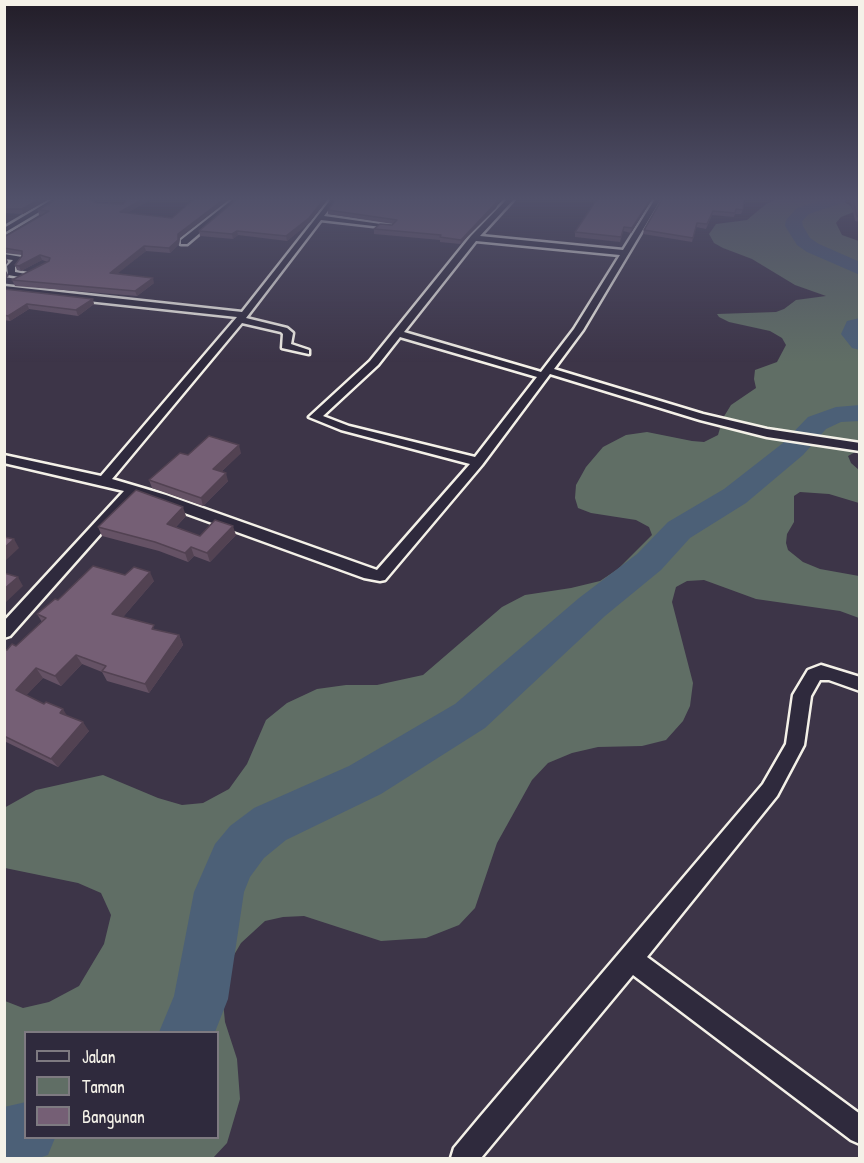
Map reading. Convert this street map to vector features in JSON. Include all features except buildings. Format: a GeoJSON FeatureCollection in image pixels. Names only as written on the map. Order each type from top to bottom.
{"type":"FeatureCollection","features":[{"type":"Feature","properties":{"kind":"street"},"geometry":{"type":"LineString","coordinates":[[104,482],[292,253]]}},
{"type":"Feature","properties":{"kind":"street"},"geometry":{"type":"LineString","coordinates":[[462,253],[374,363],[315,417],[345,428],[478,462]]}},
{"type":"Feature","properties":{"kind":"street"},"geometry":{"type":"LineString","coordinates":[[4,459],[161,498],[369,574],[380,576],[478,462],[546,373],[589,314],[626,253]]}},
{"type":"Feature","properties":{"kind":"street"},"geometry":{"type":"LineString","coordinates":[[4,256],[19,259],[10,266],[11,273],[27,274],[4,287]]}},
{"type":"Feature","properties":{"kind":"street"},"geometry":{"type":"LineString","coordinates":[[4,287],[242,317],[284,330],[288,333],[286,346],[305,352]]}},
{"type":"Feature","properties":{"kind":"street"},"geometry":{"type":"LineString","coordinates":[[398,333],[700,417],[795,437],[860,447]]}},
{"type":"Feature","properties":{"kind":"street"},"geometry":{"type":"LineString","coordinates":[[4,632],[132,490]]}},
{"type":"Feature","properties":{"kind":"street"},"geometry":{"type":"LineString","coordinates":[[464,1158],[770,790],[795,746],[802,695],[814,675],[821,672],[830,673],[860,684]]}},
{"type":"Feature","properties":{"kind":"street"},"geometry":{"type":"LineString","coordinates":[[631,959],[860,1131]]}},
{"type":"Feature","properties":{"kind":"green space"},"geometry":{"type":"Polygon","coordinates":[[[737,253],[859,253],[859,450],[848,456],[851,463],[859,470],[859,503],[829,494],[800,492],[794,496],[794,522],[787,534],[786,543],[788,550],[803,562],[820,569],[859,576],[859,618],[840,611],[756,599],[704,580],[687,581],[676,587],[672,602],[693,683],[690,706],[683,721],[666,740],[642,746],[598,747],[572,753],[548,763],[532,780],[497,843],[475,908],[459,925],[426,938],[381,941],[304,916],[283,917],[265,921],[241,943],[227,967],[222,991],[225,1022],[237,1059],[240,1099],[227,1143],[213,1158],[5,1158],[5,1001],[23,1008],[49,1002],[79,986],[104,944],[111,915],[101,893],[78,883],[5,868],[4,808],[36,790],[103,775],[158,798],[182,805],[203,803],[229,789],[247,764],[266,720],[287,703],[317,689],[346,685],[377,685],[423,675],[502,607],[525,595],[600,581],[618,569],[652,535],[649,527],[636,520],[591,513],[578,508],[575,498],[576,485],[586,467],[603,447],[626,435],[647,432],[704,442],[718,435],[723,418],[731,405],[756,388],[755,370],[777,362],[786,345],[782,338],[770,331],[729,322],[717,314],[776,312],[796,300],[826,296],[795,285],[752,259],[737,253]]]}},
{"type":"Feature","properties":{"kind":"waterway"},"geometry":{"type":"LineString","coordinates":[[825,253],[860,269]]}},
{"type":"Feature","properties":{"kind":"waterway"},"geometry":{"type":"LineString","coordinates":[[860,324],[855,326],[852,334],[860,343]]}},
{"type":"Feature","properties":{"kind":"waterway"},"geometry":{"type":"LineString","coordinates":[[187,1031],[201,999],[219,892],[232,861],[247,842],[270,824],[365,780],[470,716],[592,607],[649,562],[679,530],[735,496],[793,449],[817,423],[836,415],[860,413]]}},
{"type":"Feature","properties":{"kind":"waterway"},"geometry":{"type":"LineString","coordinates":[[4,1138],[24,1133]]}}]}
